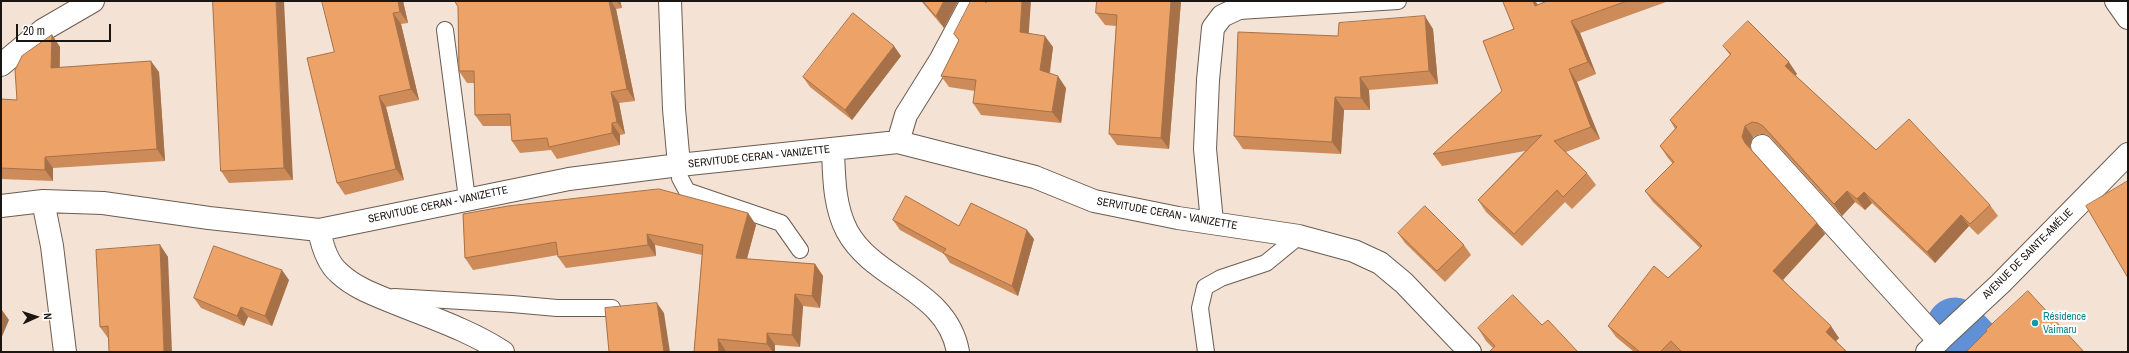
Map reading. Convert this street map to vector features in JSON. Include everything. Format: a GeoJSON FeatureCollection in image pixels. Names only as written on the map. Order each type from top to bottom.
{"type":"FeatureCollection","features":[{"type":"Feature","properties":{"kind":"street"},"geometry":{"type":"LineString","coordinates":[[1,65],[43,30],[93,1]]}},
{"type":"Feature","properties":{"kind":"street"},"geometry":{"type":"LineString","coordinates":[[670,1],[674,109],[679,165]]}},
{"type":"Feature","properties":{"kind":"street"},"geometry":{"type":"LineString","coordinates":[[898,142],[906,115],[941,59],[972,1]]}},
{"type":"Feature","properties":{"kind":"street"},"geometry":{"type":"LineString","coordinates":[[1212,222],[1205,149],[1208,80],[1213,28],[1224,10],[1254,1]]}},
{"type":"Feature","properties":{"kind":"street"},"geometry":{"type":"LineString","coordinates":[[2116,1],[2128,18]]}},
{"type":"Feature","properties":{"kind":"street","name":"SERVITUDE CERAN - VANIZETTE"},"geometry":{"type":"LineString","coordinates":[[1,206],[44,201],[103,203],[210,218],[318,230],[569,179],[679,165],[898,142],[1035,177],[1094,201],[1133,210],[1299,236],[1354,251],[1380,263],[1404,283],[1470,352]]}},
{"type":"Feature","properties":{"kind":"street"},"geometry":{"type":"LineString","coordinates":[[1762,146],[1933,346]]}},
{"type":"Feature","properties":{"kind":"street"},"geometry":{"type":"LineString","coordinates":[[833,150],[835,194],[847,231],[870,259],[922,296],[936,309],[955,338],[958,352]]}},
{"type":"Feature","properties":{"kind":"street","name":"AVENUE DE SAINTE-AMÉLIE"},"geometry":{"type":"LineString","coordinates":[[1933,346],[2000,284],[2128,154]]}},
{"type":"Feature","properties":{"kind":"street"},"geometry":{"type":"LineString","coordinates":[[44,201],[52,246],[65,352]]}},
{"type":"Feature","properties":{"kind":"street"},"geometry":{"type":"LineString","coordinates":[[318,230],[322,247],[338,272],[360,289],[453,325],[483,340],[502,352]]}},
{"type":"Feature","properties":{"kind":"lane"},"geometry":{"type":"LineString","coordinates":[[1224,10],[1398,1]]}},
{"type":"Feature","properties":{"kind":"lane"},"geometry":{"type":"LineString","coordinates":[[445,30],[467,199]]}},
{"type":"Feature","properties":{"kind":"lane"},"geometry":{"type":"LineString","coordinates":[[679,165],[680,178],[687,191],[781,223],[800,250]]}},
{"type":"Feature","properties":{"kind":"lane"},"geometry":{"type":"LineString","coordinates":[[1206,352],[1200,308],[1205,288],[1220,278],[1266,263],[1299,236]]}},
{"type":"Feature","properties":{"kind":"lane"},"geometry":{"type":"LineString","coordinates":[[379,296],[557,308],[612,308]]}},
{"type":"Feature","properties":{"kind":"building"},"geometry":{"type":"Polygon","coordinates":[[[213,1],[276,1],[284,168],[221,171],[213,1]]]}},
{"type":"Feature","properties":{"kind":"building"},"geometry":{"type":"Polygon","coordinates":[[[322,1],[398,1],[400,12],[393,13],[411,89],[379,96],[396,169],[337,183],[307,58],[334,52],[322,1]]]}},
{"type":"Feature","properties":{"kind":"building"},"geometry":{"type":"Polygon","coordinates":[[[455,1],[609,1],[627,89],[611,92],[617,122],[612,123],[612,133],[549,147],[547,138],[512,141],[510,114],[475,115],[474,71],[459,71],[458,7],[455,1]]]}},
{"type":"Feature","properties":{"kind":"building"},"geometry":{"type":"Polygon","coordinates":[[[923,1],[944,1],[936,16],[923,1]]]}},
{"type":"Feature","properties":{"kind":"building"},"geometry":{"type":"Polygon","coordinates":[[[971,1],[984,1],[986,3],[986,1],[1022,1],[1020,32],[1045,36],[1040,70],[1058,76],[1052,112],[973,103],[976,80],[941,76],[959,40],[954,34],[971,1]]]}},
{"type":"Feature","properties":{"kind":"building"},"geometry":{"type":"Polygon","coordinates":[[[1097,1],[1171,1],[1161,138],[1109,134],[1117,15],[1096,13],[1097,1]]]}},
{"type":"Feature","properties":{"kind":"building"},"geometry":{"type":"Polygon","coordinates":[[[1533,1],[1535,6],[1547,1],[1627,1],[1571,21],[1588,62],[1569,69],[1591,127],[1554,141],[1587,173],[1563,197],[1557,190],[1514,234],[1478,200],[1542,135],[1433,154],[1502,91],[1483,41],[1514,29],[1503,2],[1533,1]]]}},
{"type":"Feature","properties":{"kind":"building"},"geometry":{"type":"Polygon","coordinates":[[[853,13],[894,46],[845,110],[803,77],[853,13]]]}},
{"type":"Feature","properties":{"kind":"building"},"geometry":{"type":"Polygon","coordinates":[[[1425,16],[1429,71],[1360,77],[1361,98],[1335,97],[1332,142],[1234,136],[1238,32],[1338,36],[1339,23],[1425,16]]]}},
{"type":"Feature","properties":{"kind":"building"},"geometry":{"type":"Polygon","coordinates":[[[1748,21],[1789,62],[1785,66],[1876,150],[1909,119],[1990,205],[1970,224],[1961,215],[1927,252],[1864,192],[1857,199],[1847,191],[1834,204],[1763,126],[1752,122],[1745,126],[1742,137],[1745,143],[1817,223],[1773,271],[1831,326],[1826,332],[1847,352],[1682,352],[1671,341],[1660,352],[1640,352],[1608,326],[1654,266],[1668,278],[1702,246],[1645,191],[1674,162],[1660,146],[1677,127],[1670,120],[1731,54],[1723,46],[1748,21]]]}},
{"type":"Feature","properties":{"kind":"building"},"geometry":{"type":"Polygon","coordinates":[[[52,35],[51,68],[151,61],[157,149],[45,157],[45,170],[1,168],[1,99],[17,100],[15,70],[22,56],[52,35]]]}},
{"type":"Feature","properties":{"kind":"building"},"geometry":{"type":"Polygon","coordinates":[[[2128,181],[2128,278],[2086,206],[2128,181]]]}},
{"type":"Feature","properties":{"kind":"building"},"geometry":{"type":"Polygon","coordinates":[[[659,189],[748,213],[736,258],[815,264],[812,296],[795,294],[792,335],[767,333],[767,344],[718,339],[719,352],[694,352],[703,245],[647,234],[648,245],[558,257],[556,242],[465,258],[463,214],[508,206],[659,189]]]}},
{"type":"Feature","properties":{"kind":"building"},"geometry":{"type":"Polygon","coordinates":[[[906,196],[959,226],[971,203],[1027,230],[1012,286],[943,253],[946,249],[893,220],[906,196]]]}},
{"type":"Feature","properties":{"kind":"building"},"geometry":{"type":"Polygon","coordinates":[[[1425,206],[1464,245],[1437,271],[1398,233],[1425,206]]]}},
{"type":"Feature","properties":{"kind":"building"},"geometry":{"type":"Polygon","coordinates":[[[160,245],[164,352],[109,352],[108,326],[100,327],[96,250],[160,245]]]}},
{"type":"Feature","properties":{"kind":"building"},"geometry":{"type":"Polygon","coordinates":[[[214,246],[282,270],[265,316],[241,307],[237,316],[194,298],[214,246]]]}},
{"type":"Feature","properties":{"kind":"building","name":"Résidence Vaimaru"},"geometry":{"type":"Polygon","coordinates":[[[2028,291],[2084,352],[1966,352],[1987,331],[1986,330],[2028,291]]]}},
{"type":"Feature","properties":{"kind":"building"},"geometry":{"type":"Polygon","coordinates":[[[1513,295],[1542,325],[1548,320],[1578,352],[1489,352],[1495,346],[1478,328],[1513,295]]]}},
{"type":"Feature","properties":{"kind":"building"},"geometry":{"type":"Polygon","coordinates":[[[657,303],[664,352],[609,352],[605,308],[657,303]]]}},
{"type":"Feature","properties":{"kind":"waterway"},"geometry":{"type":"LineString","coordinates":[[1955,326],[1980,352]]}},
{"type":"Feature","properties":{"kind":"place","name":"Résidence Vaimaru"},"geometry":{"type":"Point","coordinates":[2035,323]}}]}
